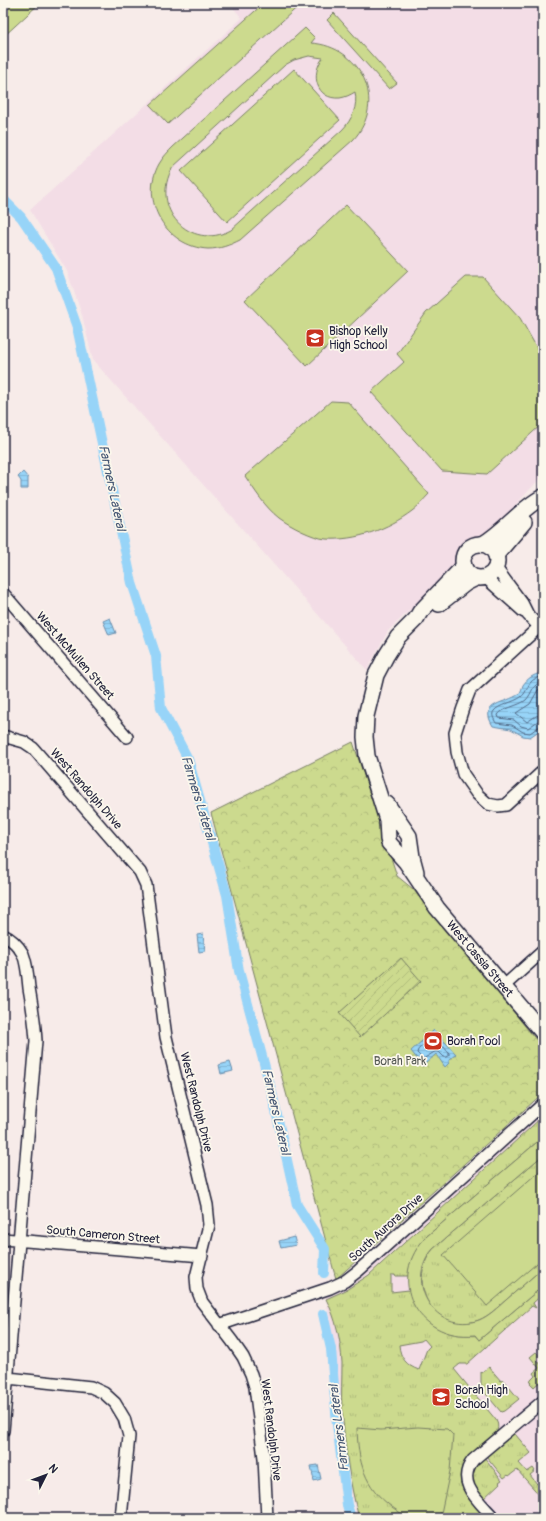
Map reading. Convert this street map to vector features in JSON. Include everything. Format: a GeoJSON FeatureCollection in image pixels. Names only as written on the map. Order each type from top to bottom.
{"type":"FeatureCollection","features":[{"type":"Feature","properties":{"kind":"street"},"geometry":{"type":"LineString","coordinates":[[488,570],[466,572],[463,560],[467,550],[472,546],[483,544],[506,528],[538,499],[543,498]]}},
{"type":"Feature","properties":{"kind":"street"},"geometry":{"type":"LineString","coordinates":[[420,883],[412,857],[409,836],[393,814],[376,784],[367,756],[365,737],[366,716],[376,675],[398,637],[416,619],[432,609],[466,583],[488,570],[543,498]]}},
{"type":"Feature","properties":{"kind":"street"},"geometry":{"type":"LineString","coordinates":[[483,544],[489,546],[488,570],[521,610],[541,629],[470,690],[462,708],[455,733],[463,774],[477,794],[488,804],[498,806],[506,805],[543,772]]}},
{"type":"Feature","properties":{"kind":"street"},"geometry":{"type":"LineString","coordinates":[[416,619],[420,612],[464,566]]}},
{"type":"Feature","properties":{"kind":"street","name":"West McMullen Street"},"geometry":{"type":"LineString","coordinates":[[3,595],[127,737]]}},
{"type":"Feature","properties":{"kind":"street","name":"West Randolph Drive"},"geometry":{"type":"LineString","coordinates":[[3,736],[24,742],[33,748],[144,878],[166,1037],[207,1205],[209,1225],[196,1277],[197,1289],[202,1302],[243,1357],[255,1387],[264,1458],[267,1518]]}},
{"type":"Feature","properties":{"kind":"street","name":"West Cassia Street"},"geometry":{"type":"LineString","coordinates":[[376,784],[387,820],[389,843],[406,862],[437,908],[543,1033]]}},
{"type":"Feature","properties":{"kind":"street"},"geometry":{"type":"LineString","coordinates":[[3,935],[17,945],[23,955],[26,966],[36,1040],[3,1431]]}},
{"type":"Feature","properties":{"kind":"street"},"geometry":{"type":"LineString","coordinates":[[504,986],[543,951]]}},
{"type":"Feature","properties":{"kind":"street","name":"South Aurora Drive"},"geometry":{"type":"LineString","coordinates":[[219,1325],[330,1288],[345,1281],[358,1271],[543,1104]]}},
{"type":"Feature","properties":{"kind":"street","name":"South Cameron Street"},"geometry":{"type":"LineString","coordinates":[[3,1239],[202,1256]]}},
{"type":"Feature","properties":{"kind":"street"},"geometry":{"type":"LineString","coordinates":[[8,1378],[91,1387],[104,1393],[115,1403],[124,1418],[129,1436],[121,1518]]}},
{"type":"Feature","properties":{"kind":"street"},"geometry":{"type":"LineString","coordinates":[[494,1518],[468,1487],[466,1475],[467,1470],[473,1460],[543,1401]]}},
{"type":"Feature","properties":{"kind":"shaded area","name":"Bishop Kelly High School"},"geometry":{"type":"Polygon","coordinates":[[[229,3],[543,3],[543,475],[488,535],[463,545],[457,555],[454,568],[388,631],[367,670],[93,360],[82,315],[67,271],[30,210],[242,18],[229,3]]]}},
{"type":"Feature","properties":{"kind":"shaded area","name":"Borah High School"},"geometry":{"type":"Polygon","coordinates":[[[543,1110],[543,1518],[357,1518],[352,1498],[326,1296],[362,1275],[543,1110]]]}},
{"type":"Feature","properties":{"kind":"green space"},"geometry":{"type":"Polygon","coordinates":[[[3,3],[40,3],[3,37],[3,3]]]}},
{"type":"Feature","properties":{"kind":"green space"},"geometry":{"type":"Polygon","coordinates":[[[264,3],[302,3],[168,124],[150,105],[264,3]]]}},
{"type":"Feature","properties":{"kind":"green space"},"geometry":{"type":"Polygon","coordinates":[[[334,13],[397,83],[389,89],[327,20],[334,13]]]}},
{"type":"Feature","properties":{"kind":"green space"},"geometry":{"type":"Polygon","coordinates":[[[305,28],[315,38],[311,43],[329,46],[344,54],[355,65],[364,78],[368,93],[368,109],[363,125],[353,140],[240,240],[229,245],[208,249],[193,246],[180,240],[169,231],[160,219],[152,192],[154,178],[159,164],[173,147],[305,28]],[[309,56],[294,60],[285,65],[173,167],[167,182],[166,197],[170,211],[178,222],[188,231],[201,235],[216,235],[231,230],[346,126],[355,108],[355,92],[340,98],[332,98],[325,95],[318,85],[316,78],[319,64],[323,58],[309,56]]]}},
{"type":"Feature","properties":{"kind":"green space"},"geometry":{"type":"Polygon","coordinates":[[[294,69],[340,120],[227,222],[181,171],[294,69]]]}},
{"type":"Feature","properties":{"kind":"green space"},"geometry":{"type":"Polygon","coordinates":[[[346,205],[408,271],[307,366],[245,300],[346,205]]]}},
{"type":"Feature","properties":{"kind":"green space"},"geometry":{"type":"Polygon","coordinates":[[[466,277],[483,277],[520,318],[542,357],[543,423],[487,474],[442,471],[371,392],[404,362],[397,354],[426,313],[466,277]]]}},
{"type":"Feature","properties":{"kind":"green space"},"geometry":{"type":"Polygon","coordinates":[[[331,401],[348,402],[429,494],[414,509],[393,523],[360,536],[349,538],[326,539],[308,534],[295,528],[274,514],[256,493],[245,476],[331,401]]]}},
{"type":"Feature","properties":{"kind":"green space","name":"Borah Park"},"geometry":{"type":"Polygon","coordinates":[[[353,742],[397,876],[413,889],[543,1048],[543,1093],[336,1279],[211,813],[353,742]]]}},
{"type":"Feature","properties":{"kind":"green space"},"geometry":{"type":"Polygon","coordinates":[[[401,958],[421,981],[360,1037],[339,1013],[401,958]]]}},
{"type":"Feature","properties":{"kind":"green space"},"geometry":{"type":"Polygon","coordinates":[[[543,1116],[543,1137],[427,1236],[414,1254],[410,1264],[408,1276],[391,1275],[391,1292],[409,1290],[418,1311],[433,1325],[452,1334],[475,1335],[479,1340],[543,1286],[543,1294],[533,1303],[536,1308],[532,1306],[467,1364],[460,1364],[454,1369],[496,1420],[498,1428],[495,1435],[464,1464],[461,1474],[462,1486],[466,1495],[487,1518],[359,1518],[350,1477],[345,1437],[340,1346],[335,1322],[326,1299],[346,1290],[369,1275],[543,1116]],[[424,1339],[421,1341],[399,1345],[401,1354],[405,1361],[419,1370],[427,1349],[430,1346],[424,1339]]]}},
{"type":"Feature","properties":{"kind":"green space"},"geometry":{"type":"Polygon","coordinates":[[[543,1137],[543,1155],[433,1249],[425,1262],[421,1277],[423,1290],[429,1303],[438,1313],[449,1320],[463,1323],[479,1320],[490,1314],[543,1268],[543,1286],[479,1340],[475,1335],[454,1334],[437,1328],[423,1317],[413,1304],[408,1287],[408,1270],[415,1253],[427,1236],[543,1137]]]}},
{"type":"Feature","properties":{"kind":"green space"},"geometry":{"type":"Polygon","coordinates":[[[543,1155],[543,1268],[493,1311],[479,1320],[463,1323],[449,1321],[438,1314],[429,1304],[424,1291],[422,1277],[425,1263],[433,1249],[543,1155]]]}},
{"type":"Feature","properties":{"kind":"green space"},"geometry":{"type":"Polygon","coordinates":[[[543,1168],[543,1258],[487,1306],[443,1255],[543,1168]]]}},
{"type":"Feature","properties":{"kind":"green space"},"geometry":{"type":"Polygon","coordinates":[[[536,1352],[538,1354],[537,1360],[543,1367],[543,1379],[534,1387],[530,1383],[535,1376],[533,1373],[539,1368],[530,1357],[536,1352]]]}},
{"type":"Feature","properties":{"kind":"green space"},"geometry":{"type":"Polygon","coordinates":[[[489,1367],[501,1381],[503,1380],[519,1399],[501,1412],[481,1388],[481,1372],[482,1373],[489,1367]]]}},
{"type":"Feature","properties":{"kind":"green space"},"geometry":{"type":"Polygon","coordinates":[[[418,1427],[447,1429],[453,1435],[450,1471],[440,1518],[411,1518],[392,1507],[375,1491],[364,1472],[361,1462],[357,1428],[381,1430],[418,1427]]]}},
{"type":"Feature","properties":{"kind":"green space"},"geometry":{"type":"Polygon","coordinates":[[[511,1434],[515,1434],[531,1453],[519,1463],[527,1472],[533,1468],[535,1471],[530,1475],[537,1484],[543,1479],[543,1484],[540,1487],[543,1491],[543,1499],[517,1470],[504,1478],[486,1456],[511,1434]]]}},
{"type":"Feature","properties":{"kind":"green space"},"geometry":{"type":"Polygon","coordinates":[[[484,1457],[502,1480],[483,1499],[473,1487],[472,1471],[484,1457]]]}},
{"type":"Feature","properties":{"kind":"water"},"geometry":{"type":"Polygon","coordinates":[[[23,472],[28,478],[28,489],[21,489],[21,481],[18,477],[23,472]]]}},
{"type":"Feature","properties":{"kind":"water"},"geometry":{"type":"Polygon","coordinates":[[[110,618],[116,633],[109,635],[103,621],[110,618]]]}},
{"type":"Feature","properties":{"kind":"water"},"geometry":{"type":"Polygon","coordinates":[[[541,673],[543,674],[543,728],[530,737],[523,736],[511,729],[493,726],[489,718],[491,708],[519,694],[527,680],[541,673]]]}},
{"type":"Feature","properties":{"kind":"water"},"geometry":{"type":"Polygon","coordinates":[[[203,934],[205,951],[199,952],[197,935],[203,934]]]}},
{"type":"Feature","properties":{"kind":"water","name":"Borah Pool"},"geometry":{"type":"Polygon","coordinates":[[[434,1030],[456,1054],[449,1060],[449,1063],[445,1067],[436,1054],[423,1066],[411,1051],[434,1030]]]}},
{"type":"Feature","properties":{"kind":"water"},"geometry":{"type":"Polygon","coordinates":[[[230,1062],[233,1071],[221,1074],[219,1065],[230,1062]]]}},
{"type":"Feature","properties":{"kind":"water"},"geometry":{"type":"Polygon","coordinates":[[[294,1237],[296,1245],[281,1248],[279,1241],[294,1237]]]}},
{"type":"Feature","properties":{"kind":"water"},"geometry":{"type":"Polygon","coordinates":[[[318,1465],[321,1479],[314,1481],[311,1466],[318,1465]]]}},
{"type":"Feature","properties":{"kind":"waterway","name":"Farmers Lateral"},"geometry":{"type":"LineString","coordinates":[[3,199],[21,217],[56,268],[77,327],[132,583],[156,656],[161,708],[188,759],[227,895],[239,971],[272,1093],[297,1205],[325,1249],[324,1273]]}},
{"type":"Feature","properties":{"kind":"waterway","name":"Farmers Lateral"},"geometry":{"type":"LineString","coordinates":[[323,1314],[331,1349],[337,1424],[347,1505],[351,1518]]}},
{"type":"Feature","properties":{"kind":"place","name":"Bishop Kelly High School"},"geometry":{"type":"Point","coordinates":[315,338]}},
{"type":"Feature","properties":{"kind":"place","name":"Borah Pool"},"geometry":{"type":"Point","coordinates":[433,1041]}},
{"type":"Feature","properties":{"kind":"place","name":"Borah High School"},"geometry":{"type":"Point","coordinates":[441,1397]}}]}
